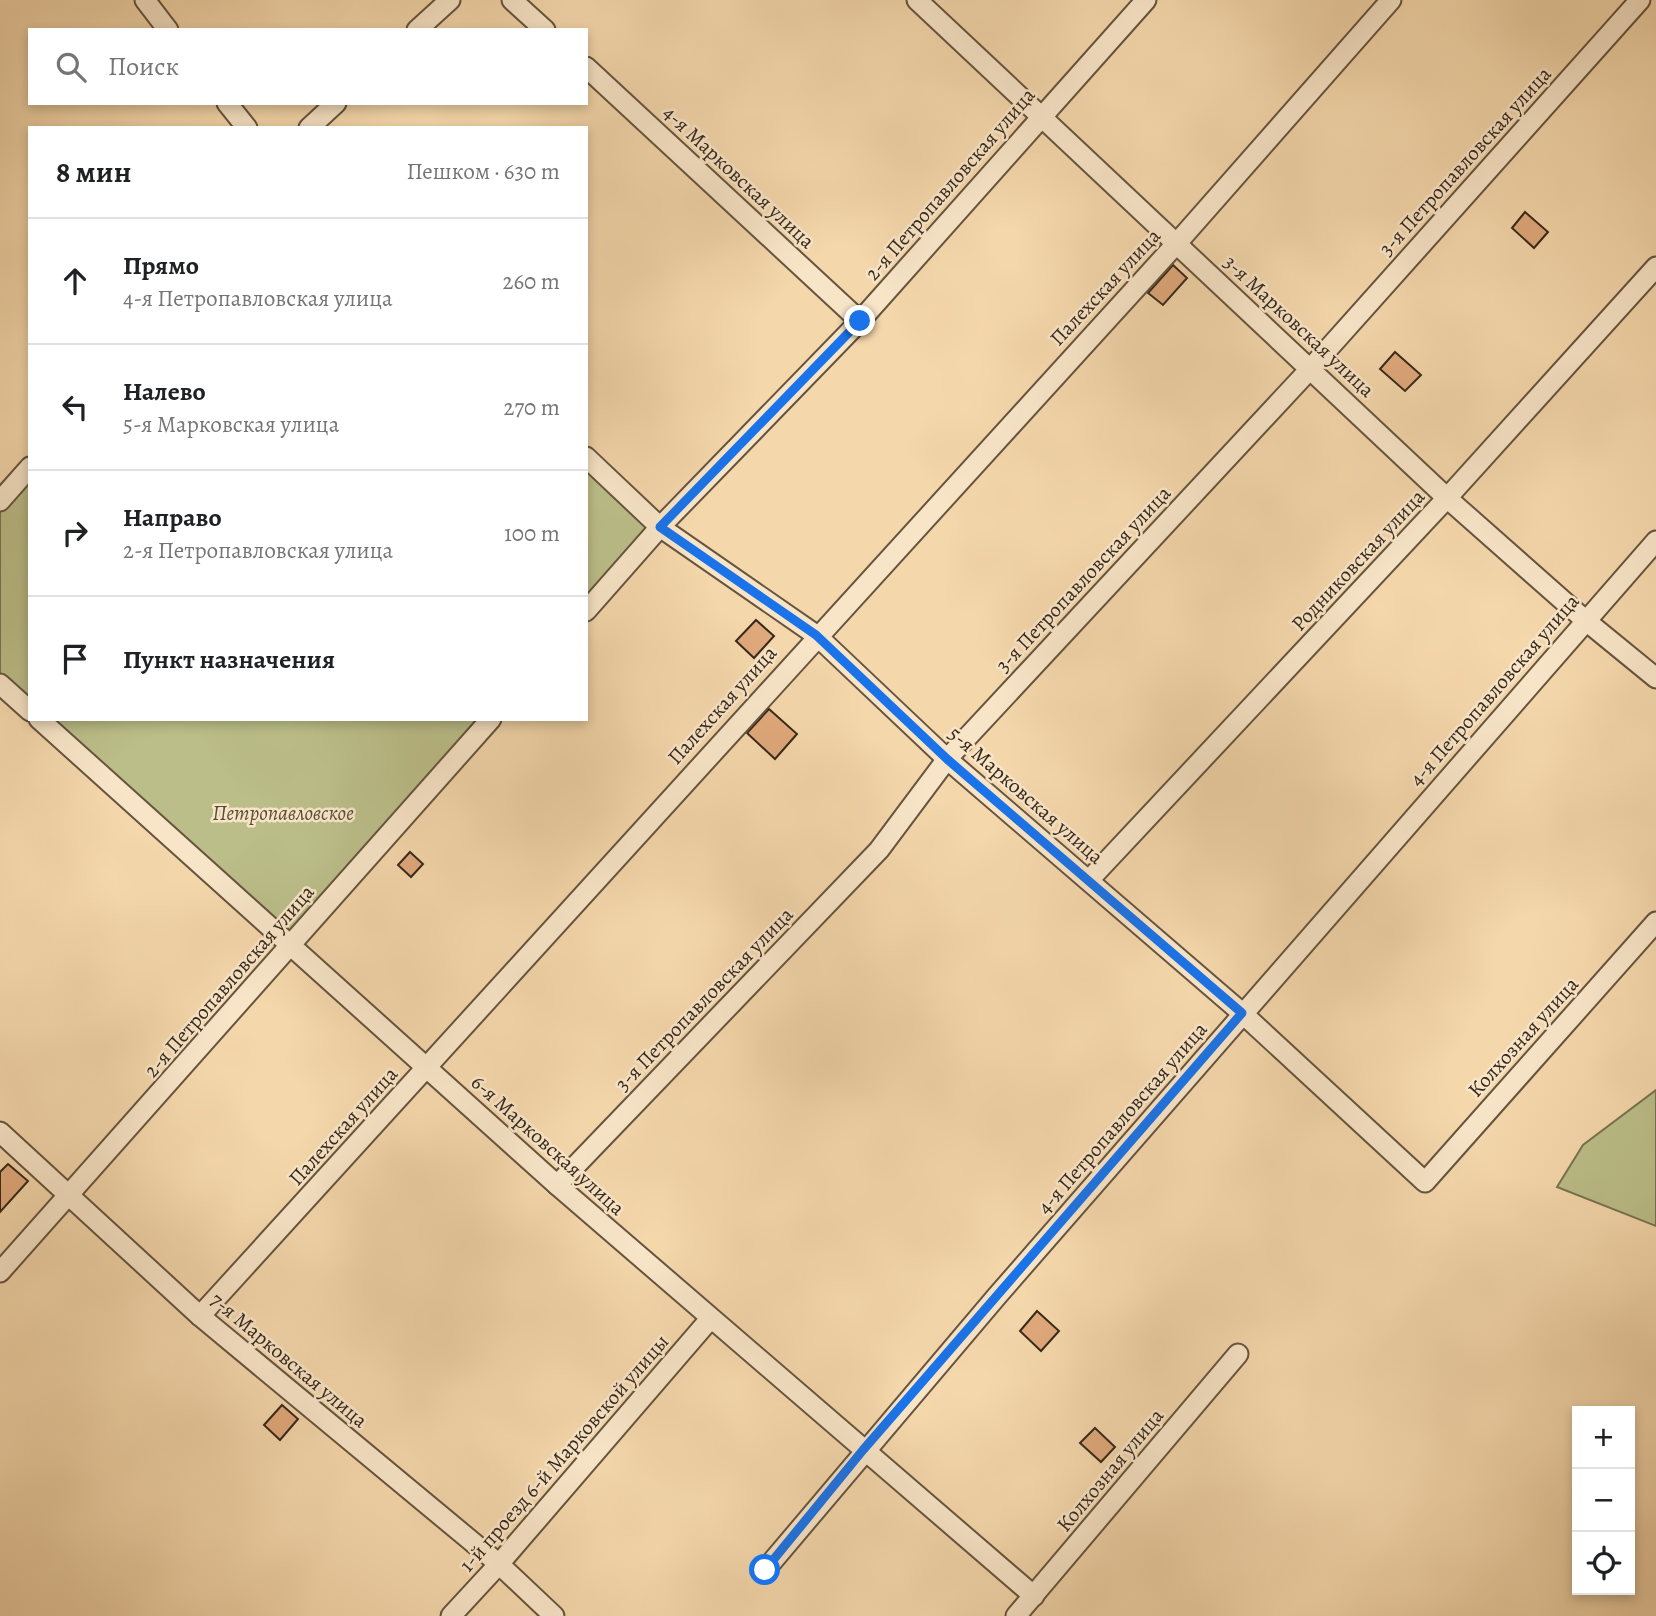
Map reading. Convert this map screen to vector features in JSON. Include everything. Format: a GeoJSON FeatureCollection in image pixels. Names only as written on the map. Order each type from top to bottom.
{"type":"FeatureCollection","features":[{"type":"Feature","properties":{"kind":"street"},"geometry":{"type":"LineString","coordinates":[[145,0],[166,28]]}},
{"type":"Feature","properties":{"kind":"street"},"geometry":{"type":"LineString","coordinates":[[419,28],[450,0]]}},
{"type":"Feature","properties":{"kind":"street"},"geometry":{"type":"LineString","coordinates":[[512,0],[543,28]]}},
{"type":"Feature","properties":{"kind":"street","name":"3-я Марковская улица"},"geometry":{"type":"LineString","coordinates":[[917,0],[1447,498],[1585,620],[1656,678]]}},
{"type":"Feature","properties":{"kind":"street","name":"2-я Петропавловская улица"},"geometry":{"type":"LineString","coordinates":[[588,609],[660,527],[860,321],[1146,0]]}},
{"type":"Feature","properties":{"kind":"street","name":"Палехская улица"},"geometry":{"type":"LineString","coordinates":[[200,1316],[816,635],[1177,243],[1391,0]]}},
{"type":"Feature","properties":{"kind":"street","name":"3-я Петропавловская улица"},"geometry":{"type":"LineString","coordinates":[[557,1185],[879,850],[947,759],[1311,368],[1640,0]]}},
{"type":"Feature","properties":{"kind":"street","name":"4-я Марковская улица"},"geometry":{"type":"LineString","coordinates":[[588,69],[860,321]]}},
{"type":"Feature","properties":{"kind":"street"},"geometry":{"type":"LineString","coordinates":[[229,105],[245,126]]}},
{"type":"Feature","properties":{"kind":"street"},"geometry":{"type":"LineString","coordinates":[[311,126],[334,105]]}},
{"type":"Feature","properties":{"kind":"street","name":"Родниковская улица"},"geometry":{"type":"LineString","coordinates":[[1090,879],[1447,498],[1656,267]]}},
{"type":"Feature","properties":{"kind":"street","name":"5-я Марковская улица"},"geometry":{"type":"LineString","coordinates":[[588,459],[660,527],[816,635],[947,759],[1090,879],[1242,1013],[1425,1182]]}},
{"type":"Feature","properties":{"kind":"street"},"geometry":{"type":"LineString","coordinates":[[0,501],[28,469]]}},
{"type":"Feature","properties":{"kind":"street","name":"4-я Петропавловская улица"},"geometry":{"type":"LineString","coordinates":[[765,1570],[863,1450],[1656,541]]}},
{"type":"Feature","properties":{"kind":"street"},"geometry":{"type":"LineString","coordinates":[[0,684],[28,709]]}},
{"type":"Feature","properties":{"kind":"street","name":"6-я Марковская улица"},"geometry":{"type":"LineString","coordinates":[[41,721],[428,1066],[557,1185],[1034,1596]]}},
{"type":"Feature","properties":{"kind":"street","name":"2-я Петропавловская улица"},"geometry":{"type":"LineString","coordinates":[[0,1272],[70,1197],[489,721]]}},
{"type":"Feature","properties":{"kind":"street","name":"Колхозная улица"},"geometry":{"type":"LineString","coordinates":[[1425,1182],[1656,922]]}},
{"type":"Feature","properties":{"kind":"street","name":"7-я Марковская улица"},"geometry":{"type":"LineString","coordinates":[[0,1132],[200,1316],[499,1564],[554,1616]]}},
{"type":"Feature","properties":{"kind":"street","name":"1-й проезд 6-й Марковской улицы"},"geometry":{"type":"LineString","coordinates":[[451,1616],[710,1319]]}},
{"type":"Feature","properties":{"kind":"street","name":"Колхозная улица"},"geometry":{"type":"LineString","coordinates":[[1016,1616],[1238,1354]]}},
{"type":"Feature","properties":{"kind":"green space"},"geometry":{"type":"Polygon","coordinates":[[[588,459],[660,527],[588,609],[588,459]]]}},
{"type":"Feature","properties":{"kind":"green space"},"geometry":{"type":"Polygon","coordinates":[[[28,469],[28,709],[0,684],[0,501],[28,469]]]}},
{"type":"Feature","properties":{"kind":"green space","name":"Петропавловское"},"geometry":{"type":"Polygon","coordinates":[[[41,721],[489,721],[291,945],[41,721]]]}},
{"type":"Feature","properties":{"kind":"green space"},"geometry":{"type":"Polygon","coordinates":[[[1656,1090],[1656,1226],[1557,1187],[1583,1145],[1656,1090]]]}},
{"type":"Feature","properties":{"kind":"building"},"geometry":{"type":"Polygon","coordinates":[[[1525,212],[1548,232],[1534,248],[1512,228],[1525,212]]]}},
{"type":"Feature","properties":{"kind":"building"},"geometry":{"type":"Polygon","coordinates":[[[1173,265],[1187,278],[1163,305],[1148,293],[1173,265]]]}},
{"type":"Feature","properties":{"kind":"building"},"geometry":{"type":"Polygon","coordinates":[[[1395,352],[1421,375],[1405,391],[1380,369],[1395,352]]]}},
{"type":"Feature","properties":{"kind":"building"},"geometry":{"type":"Polygon","coordinates":[[[756,620],[774,636],[754,658],[736,641],[756,620]]]}},
{"type":"Feature","properties":{"kind":"building"},"geometry":{"type":"Polygon","coordinates":[[[769,709],[797,734],[775,759],[747,733],[769,709]]]}},
{"type":"Feature","properties":{"kind":"building"},"geometry":{"type":"Polygon","coordinates":[[[410,852],[423,864],[411,877],[398,865],[410,852]]]}},
{"type":"Feature","properties":{"kind":"building"},"geometry":{"type":"Polygon","coordinates":[[[8,1164],[28,1181],[0,1212],[0,1172],[8,1164]]]}},
{"type":"Feature","properties":{"kind":"building"},"geometry":{"type":"Polygon","coordinates":[[[1037,1311],[1059,1331],[1041,1351],[1020,1331],[1037,1311]]]}},
{"type":"Feature","properties":{"kind":"building"},"geometry":{"type":"Polygon","coordinates":[[[282,1405],[298,1419],[280,1440],[264,1425],[282,1405]]]}},
{"type":"Feature","properties":{"kind":"building"},"geometry":{"type":"Polygon","coordinates":[[[1095,1428],[1115,1447],[1101,1462],[1080,1443],[1095,1428]]]}},
{"type":"Feature","properties":{"kind":"route"},"geometry":{"type":"LineString","coordinates":[[765,1570],[863,1450],[1242,1013],[1090,879],[947,759],[816,635],[660,527],[860,321]]}}]}
